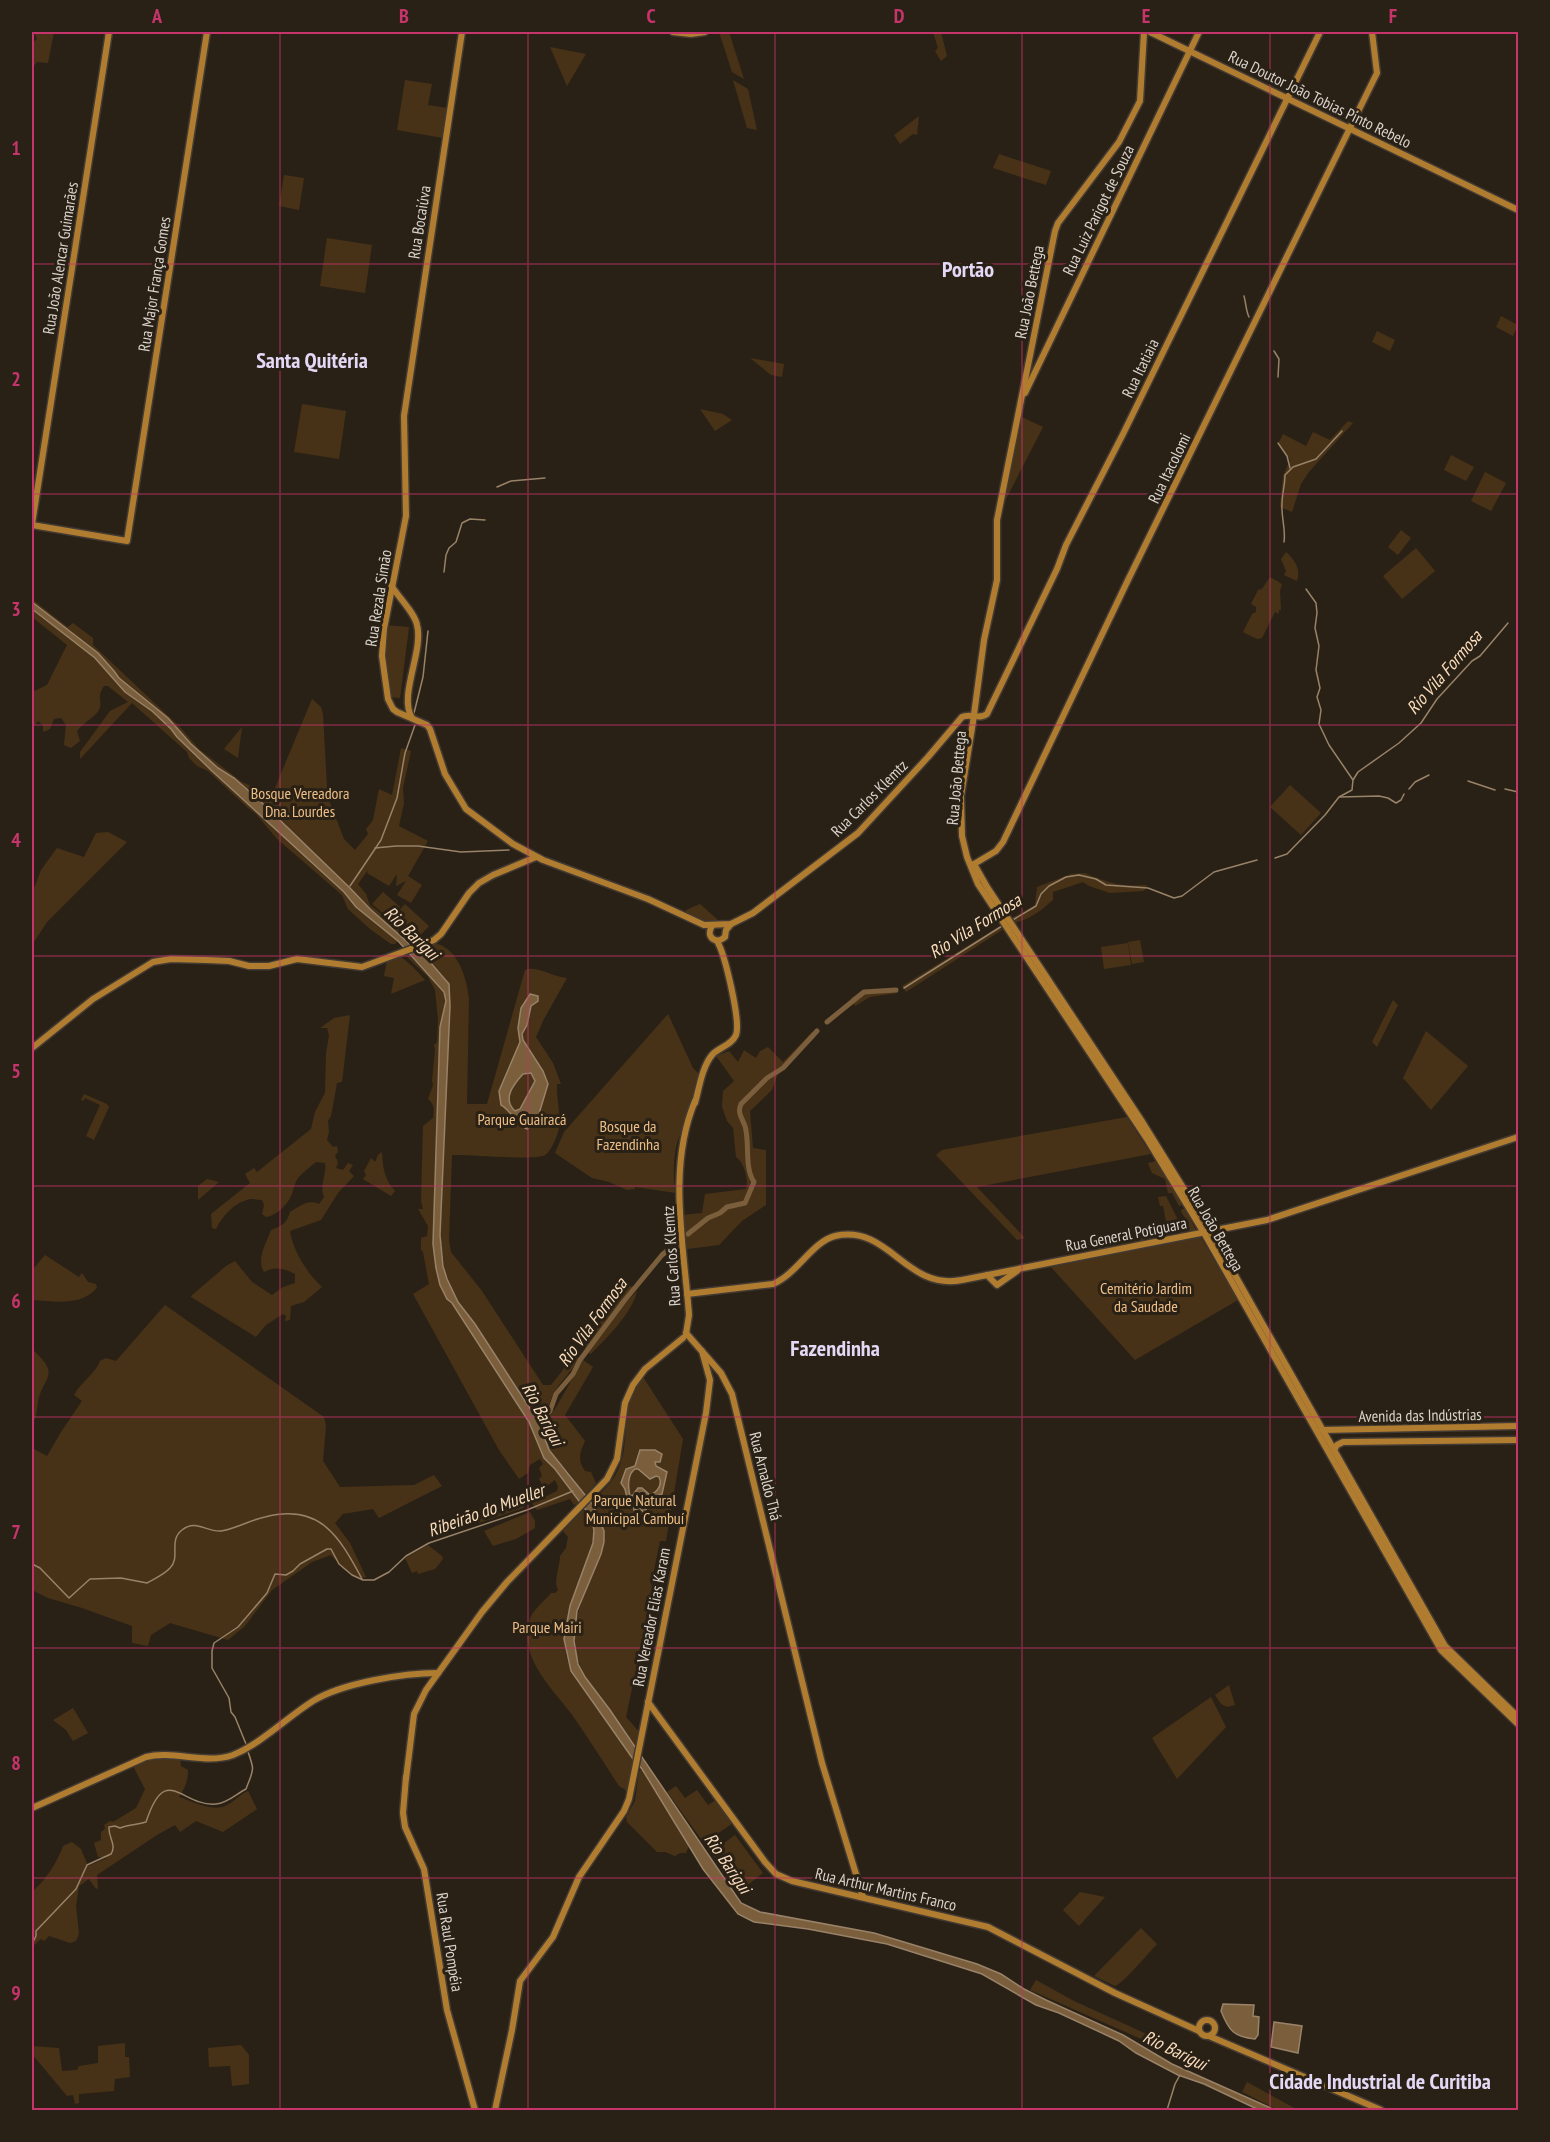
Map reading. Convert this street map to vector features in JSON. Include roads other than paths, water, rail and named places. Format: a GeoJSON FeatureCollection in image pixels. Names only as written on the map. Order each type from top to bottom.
{"type":"FeatureCollection","features":[{"type":"Feature","properties":{"kind":"main road","name":"Rua João Alencar Guimarães"},"geometry":{"type":"LineString","coordinates":[[32,524],[109,32]]}},
{"type":"Feature","properties":{"kind":"main road","name":"Rua Major França Gomes"},"geometry":{"type":"LineString","coordinates":[[32,524],[127,541],[207,32]]}},
{"type":"Feature","properties":{"kind":"main road","name":"Rua Bocaiúva"},"geometry":{"type":"LineString","coordinates":[[404,416],[462,32]]}},
{"type":"Feature","properties":{"kind":"main road"},"geometry":{"type":"LineString","coordinates":[[673,32],[703,32]]}},
{"type":"Feature","properties":{"kind":"main road","name":"Rua João Bettega"},"geometry":{"type":"LineString","coordinates":[[1144,32],[1140,101],[1119,142],[1058,223],[1055,231],[997,520],[997,580],[984,640],[960,805],[962,836],[967,857],[978,884],[1082,1035],[1207,1232],[1442,1650],[1518,1724]]}},
{"type":"Feature","properties":{"kind":"main road","name":"Rua Doutor João Tobias Pinto Rebelo"},"geometry":{"type":"LineString","coordinates":[[1150,32],[1518,210]]}},
{"type":"Feature","properties":{"kind":"main road","name":"Rua Luiz Parigot de Souza"},"geometry":{"type":"LineString","coordinates":[[1021,401],[1199,32]]}},
{"type":"Feature","properties":{"kind":"main road","name":"Rua Itatiaia"},"geometry":{"type":"LineString","coordinates":[[974,719],[986,716],[1057,570],[1074,528],[1127,426],[1320,32]]}},
{"type":"Feature","properties":{"kind":"main road","name":"Rua Itacolomi"},"geometry":{"type":"LineString","coordinates":[[974,864],[996,851],[1003,842],[1128,580],[1377,73],[1372,32]]}},
{"type":"Feature","properties":{"kind":"main road"},"geometry":{"type":"LineString","coordinates":[[1028,369],[1030,372],[1035,372]]}},
{"type":"Feature","properties":{"kind":"main road","name":"Rua Rezala Simão"},"geometry":{"type":"LineString","coordinates":[[397,712],[393,709],[385,692],[382,656],[391,585],[406,516],[404,416]]}},
{"type":"Feature","properties":{"kind":"main road"},"geometry":{"type":"LineString","coordinates":[[391,585],[399,600],[417,623],[418,634],[407,706],[412,719]]}},
{"type":"Feature","properties":{"kind":"main road"},"geometry":{"type":"LineString","coordinates":[[389,599],[393,597],[399,600]]}},
{"type":"Feature","properties":{"kind":"main road"},"geometry":{"type":"LineString","coordinates":[[397,712],[404,710],[407,706]]}},
{"type":"Feature","properties":{"kind":"main road"},"geometry":{"type":"LineString","coordinates":[[397,712],[427,725],[445,774],[466,810],[513,844],[536,857],[648,899],[708,927],[717,924],[724,928],[725,937],[719,943],[711,938],[708,927]]}},
{"type":"Feature","properties":{"kind":"main road","name":"Rua Carlos Klemtz"},"geometry":{"type":"LineString","coordinates":[[724,928],[757,911],[858,833],[964,716],[974,719]]}},
{"type":"Feature","properties":{"kind":"main road","name":"Rua João Bettega"},"geometry":{"type":"LineString","coordinates":[[974,719],[975,728],[963,817],[966,840],[974,864],[1007,923]]}},
{"type":"Feature","properties":{"kind":"main road"},"geometry":{"type":"LineString","coordinates":[[32,1048],[93,999],[153,962],[171,959],[212,960],[249,966],[269,966],[297,959],[362,967],[399,954],[439,936],[469,893],[479,883],[536,857]]}},
{"type":"Feature","properties":{"kind":"main road"},"geometry":{"type":"LineString","coordinates":[[967,857],[974,864]]}},
{"type":"Feature","properties":{"kind":"main road","name":"Rua Carlos Klemtz"},"geometry":{"type":"LineString","coordinates":[[685,1336],[689,1318],[680,1182],[685,1135],[708,1059],[731,1041],[738,1027],[719,943]]}},
{"type":"Feature","properties":{"kind":"main road","name":"Rua General Potiguara"},"geometry":{"type":"LineString","coordinates":[[687,1294],[773,1284],[785,1277],[819,1245],[830,1238],[847,1236],[860,1236],[875,1241],[912,1270],[932,1279],[952,1282],[1257,1222],[1291,1213],[1518,1137]]}},
{"type":"Feature","properties":{"kind":"main road","name":"Rua General Potiguara"},"geometry":{"type":"LineString","coordinates":[[807,1257],[847,1236]]}},
{"type":"Feature","properties":{"kind":"main road"},"geometry":{"type":"LineString","coordinates":[[819,1245],[828,1244]]}},
{"type":"Feature","properties":{"kind":"main road"},"geometry":{"type":"LineString","coordinates":[[987,1275],[997,1285],[1020,1269]]}},
{"type":"Feature","properties":{"kind":"main road","name":"Rua Arnaldo Thá"},"geometry":{"type":"LineString","coordinates":[[685,1336],[693,1340],[721,1373],[734,1398],[825,1775],[862,1898]]}},
{"type":"Feature","properties":{"kind":"main road","name":"Rua Raul Pompéia"},"geometry":{"type":"LineString","coordinates":[[475,2110],[447,2010],[424,1869],[405,1827],[403,1813],[408,1752],[416,1710],[438,1673],[507,1582],[607,1479],[616,1464],[625,1403],[630,1390],[638,1377],[685,1336]]}},
{"type":"Feature","properties":{"kind":"main road","name":"Rua Vereador Elias Karam"},"geometry":{"type":"LineString","coordinates":[[495,2110],[520,1981],[555,1933],[578,1879],[626,1807],[710,1388],[702,1351]]}},
{"type":"Feature","properties":{"kind":"main road"},"geometry":{"type":"LineString","coordinates":[[709,1377],[714,1372],[721,1373]]}},
{"type":"Feature","properties":{"kind":"main road","name":"Rua João Bettega"},"geometry":{"type":"LineString","coordinates":[[1314,1421],[1334,1450],[1346,1477]]}},
{"type":"Feature","properties":{"kind":"main road","name":"Avenida das Indústrias"},"geometry":{"type":"LineString","coordinates":[[1322,1430],[1518,1426]]}},
{"type":"Feature","properties":{"kind":"main road"},"geometry":{"type":"LineString","coordinates":[[1382,1442],[1379,1435],[1384,1429]]}},
{"type":"Feature","properties":{"kind":"main road","name":"Avenida das Indústrias"},"geometry":{"type":"LineString","coordinates":[[1334,1450],[1336,1445],[1343,1442],[1518,1440]]}},
{"type":"Feature","properties":{"kind":"main road","name":"Rua João Bettega"},"geometry":{"type":"LineString","coordinates":[[1385,1546],[1445,1646],[1518,1717]]}},
{"type":"Feature","properties":{"kind":"main road"},"geometry":{"type":"LineString","coordinates":[[32,1808],[146,1756],[166,1754],[219,1758],[248,1746],[311,1702],[334,1691],[399,1676],[438,1673]]}},
{"type":"Feature","properties":{"kind":"main road","name":"Rua Arthur Martins Franco"},"geometry":{"type":"LineString","coordinates":[[648,1702],[771,1870],[789,1880],[993,1929],[1109,1990],[1199,2031]]}},
{"type":"Feature","properties":{"kind":"main road"},"geometry":{"type":"LineString","coordinates":[[646,1716],[651,1712],[657,1713]]}},
{"type":"Feature","properties":{"kind":"main road"},"geometry":{"type":"LineString","coordinates":[[1234,2045],[1222,2036],[1209,2020],[1202,2022],[1199,2031],[1204,2035],[1234,2045],[1381,2110]]}},
{"type":"Feature","properties":{"kind":"main road","name":"Rua Arthur Martins Franco"},"geometry":{"type":"LineString","coordinates":[[1183,2023],[1202,2022]]}},
{"type":"Feature","properties":{"kind":"main road"},"geometry":{"type":"LineString","coordinates":[[1209,2036],[1215,2027]]}},
{"type":"Feature","properties":{"kind":"waterway"},"geometry":{"type":"LineString","coordinates":[[1244,296],[1249,317]]}},
{"type":"Feature","properties":{"kind":"waterway"},"geometry":{"type":"LineString","coordinates":[[1274,351],[1279,359],[1278,377]]}},
{"type":"Feature","properties":{"kind":"waterway"},"geometry":{"type":"LineString","coordinates":[[1284,542],[1282,500],[1285,475],[1293,467],[1316,459],[1342,431]]}},
{"type":"Feature","properties":{"kind":"waterway"},"geometry":{"type":"LineString","coordinates":[[1278,443],[1287,456],[1290,468]]}},
{"type":"Feature","properties":{"kind":"waterway"},"geometry":{"type":"LineString","coordinates":[[497,487],[511,481],[545,478]]}},
{"type":"Feature","properties":{"kind":"waterway"},"geometry":{"type":"LineString","coordinates":[[444,572],[446,555],[449,548],[456,542],[462,523],[470,519],[485,520]]}},
{"type":"Feature","properties":{"kind":"waterway"},"geometry":{"type":"LineString","coordinates":[[1306,589],[1316,603],[1317,613],[1315,628],[1319,646],[1316,670],[1320,688],[1317,697],[1321,710],[1319,724],[1329,745],[1353,780]]}},
{"type":"Feature","properties":{"kind":"waterway","name":"Rio Vila Formosa"},"geometry":{"type":"LineString","coordinates":[[1275,858],[1287,854],[1339,797],[1352,790],[1353,780],[1358,772],[1399,743],[1421,723],[1437,699],[1472,661],[1480,656],[1508,623]]}},
{"type":"Feature","properties":{"kind":"waterway"},"geometry":{"type":"LineString","coordinates":[[414,713],[423,677],[428,631]]}},
{"type":"Feature","properties":{"kind":"waterway"},"geometry":{"type":"LineString","coordinates":[[350,886],[381,840],[397,798],[405,753],[415,725]]}},
{"type":"Feature","properties":{"kind":"waterway"},"geometry":{"type":"LineString","coordinates":[[1409,789],[1415,782],[1429,775]]}},
{"type":"Feature","properties":{"kind":"waterway"},"geometry":{"type":"LineString","coordinates":[[1468,781],[1495,790]]}},
{"type":"Feature","properties":{"kind":"waterway"},"geometry":{"type":"LineString","coordinates":[[1505,789],[1518,792]]}},
{"type":"Feature","properties":{"kind":"waterway"},"geometry":{"type":"LineString","coordinates":[[1340,797],[1379,796],[1396,803],[1404,794]]}},
{"type":"Feature","properties":{"kind":"waterway"},"geometry":{"type":"LineString","coordinates":[[375,848],[418,846],[461,852],[509,850]]}},
{"type":"Feature","properties":{"kind":"waterway","name":"Rio Vila Formosa"},"geometry":{"type":"LineString","coordinates":[[1011,921],[1036,906],[1041,894],[1049,886],[1066,877],[1079,875],[1096,879],[1106,885],[1148,888],[1174,898],[1182,896],[1214,872],[1257,860]]}},
{"type":"Feature","properties":{"kind":"waterway","name":"Rio Vila Formosa"},"geometry":{"type":"LineString","coordinates":[[904,988],[1002,926]]}},
{"type":"Feature","properties":{"kind":"waterway","name":"Rio Vila Formosa"},"geometry":{"type":"LineString","coordinates":[[827,1022],[864,992],[896,990]]}},
{"type":"Feature","properties":{"kind":"waterway","name":"Rio Vila Formosa"},"geometry":{"type":"LineString","coordinates":[[688,1234],[727,1207],[745,1203],[754,1182],[749,1170],[746,1132],[740,1113],[741,1104],[767,1078],[783,1068],[817,1031]]}},
{"type":"Feature","properties":{"kind":"waterway","name":"Rio Vila Formosa"},"geometry":{"type":"LineString","coordinates":[[539,1424],[550,1411],[556,1394],[573,1374],[580,1360],[624,1301],[662,1255],[679,1241]]}},
{"type":"Feature","properties":{"kind":"waterway","name":"Ribeirão do Mueller"},"geometry":{"type":"LineString","coordinates":[[246,1744],[231,1712],[229,1698],[212,1668],[212,1651],[214,1643],[238,1627],[267,1593],[275,1574],[286,1575],[300,1564],[331,1549],[339,1564],[352,1575],[363,1580],[374,1580],[389,1572],[406,1556],[429,1543],[527,1510],[573,1491]]}},
{"type":"Feature","properties":{"kind":"waterway"},"geometry":{"type":"LineString","coordinates":[[32,1564],[40,1568],[69,1598],[90,1579],[121,1578],[147,1583],[173,1564],[176,1539],[178,1534],[187,1527],[197,1526],[221,1531],[259,1518],[284,1514],[314,1519],[325,1527],[345,1549],[362,1579]]}},
{"type":"Feature","properties":{"kind":"waterway","name":"Ribeirão do Mueller"},"geometry":{"type":"LineString","coordinates":[[32,1944],[36,1931],[76,1889],[87,1865],[113,1851],[109,1827],[120,1828],[146,1822],[153,1804],[160,1794],[168,1790],[204,1803],[216,1804],[228,1800],[246,1789],[251,1777],[252,1766],[247,1749]]}},
{"type":"Feature","properties":{"kind":"waterway"},"geometry":{"type":"LineString","coordinates":[[1167,2110],[1180,2075]]}},
{"type":"Feature","properties":{"kind":"district","name":"Portão"},"geometry":{"type":"Point","coordinates":[968,269]}},
{"type":"Feature","properties":{"kind":"district","name":"Santa Quitéria"},"geometry":{"type":"Point","coordinates":[312,360]}},
{"type":"Feature","properties":{"kind":"district","name":"Fazendinha"},"geometry":{"type":"Point","coordinates":[835,1348]}},
{"type":"Feature","properties":{"kind":"district","name":"Cidade Industrial de Curitiba"},"geometry":{"type":"Point","coordinates":[1380,2081]}},
{"type":"Feature","properties":{"kind":"park label","name":"Bosque Vereadora Dna. Lourdes"},"geometry":{"type":"Point","coordinates":[300,802]}},
{"type":"Feature","properties":{"kind":"park label","name":"Parque Guairacá"},"geometry":{"type":"Point","coordinates":[522,1119]}},
{"type":"Feature","properties":{"kind":"park label","name":"Bosque da Fazendinha"},"geometry":{"type":"Point","coordinates":[628,1135]}},
{"type":"Feature","properties":{"kind":"park label","name":"Cemitério Jardim da Saudade"},"geometry":{"type":"Point","coordinates":[1146,1297]}},
{"type":"Feature","properties":{"kind":"park label","name":"Parque Natural Municipal Cambuí"},"geometry":{"type":"Point","coordinates":[635,1509]}},
{"type":"Feature","properties":{"kind":"park label","name":"Parque Mairi"},"geometry":{"type":"Point","coordinates":[547,1627]}},
{"type":"Feature","properties":{"kind":"water label","name":"Rio Barigui"},"geometry":{"type":"Point","coordinates":[412,933]}},
{"type":"Feature","properties":{"kind":"water label","name":"Rio Barigui"},"geometry":{"type":"Point","coordinates":[543,1414]}},
{"type":"Feature","properties":{"kind":"water label","name":"Rio Barigui"},"geometry":{"type":"Point","coordinates":[728,1863]}},
{"type":"Feature","properties":{"kind":"water label","name":"Rio Barigui"},"geometry":{"type":"Point","coordinates":[1175,2050]}}]}
